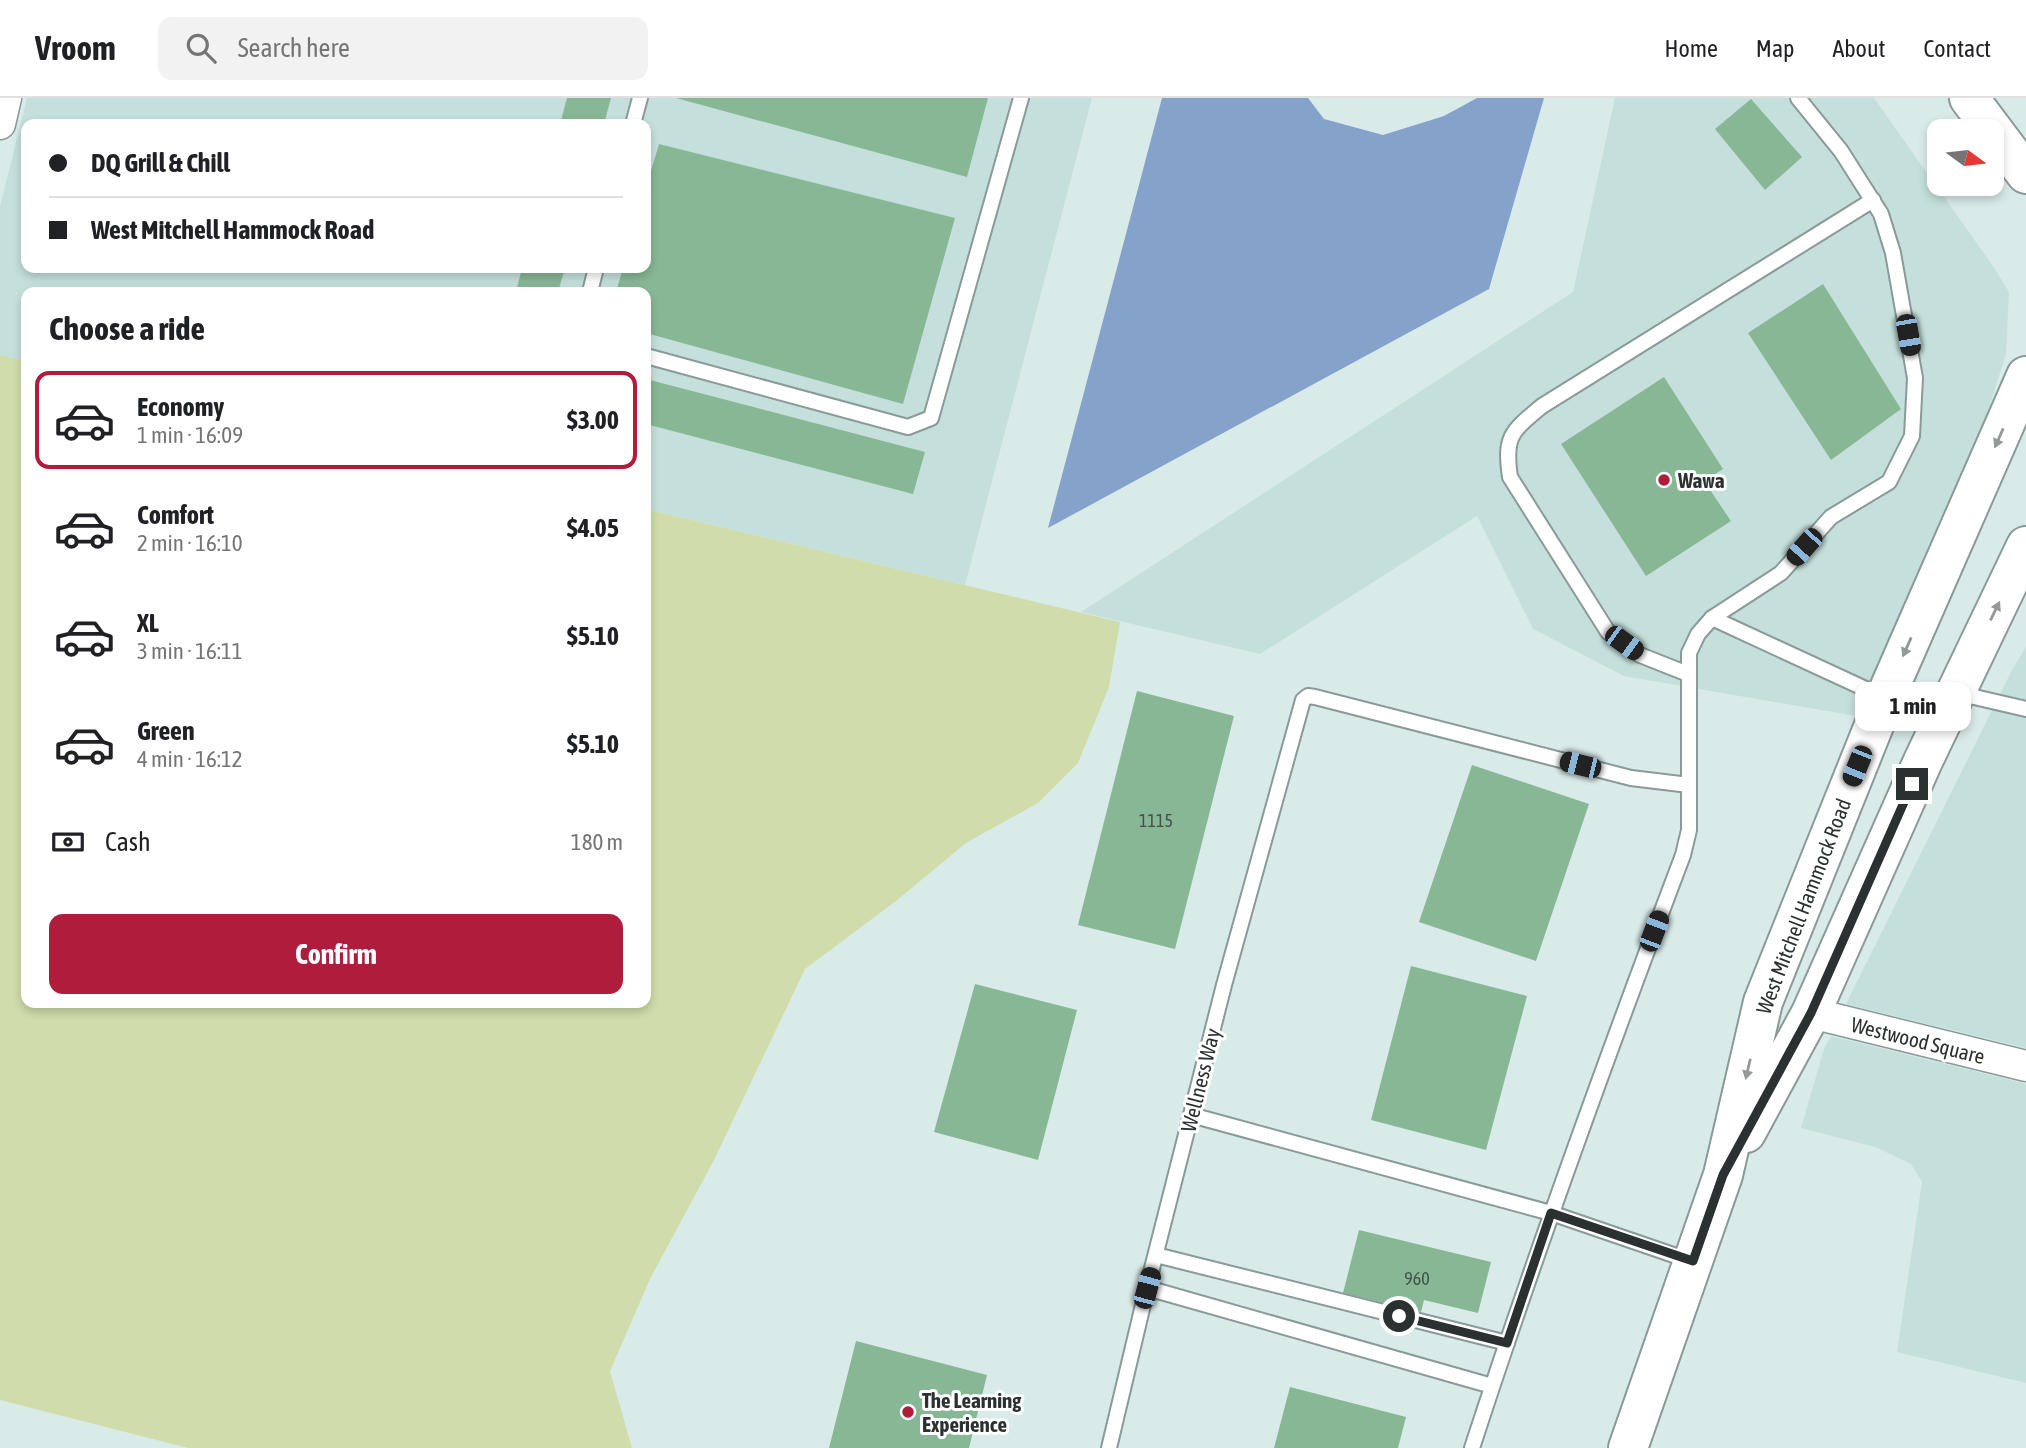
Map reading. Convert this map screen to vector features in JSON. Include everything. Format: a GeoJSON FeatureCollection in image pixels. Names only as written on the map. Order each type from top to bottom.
{"type":"FeatureCollection","features":[{"type":"Feature","properties":{"kind":"main road"},"geometry":{"type":"LineString","coordinates":[[1969,98],[2026,174]]}},
{"type":"Feature","properties":{"kind":"main road","name":"West Mitchell Hammock Road"},"geometry":{"type":"LineString","coordinates":[[1628,1448],[1723,1175],[1763,1002],[1885,698],[2026,376]]}},
{"type":"Feature","properties":{"kind":"main road","name":"West Mitchell Hammock Road"},"geometry":{"type":"LineString","coordinates":[[1723,1175],[1811,1013],[1923,761],[2026,546]]}},
{"type":"Feature","properties":{"kind":"street"},"geometry":{"type":"LineString","coordinates":[[0,124],[6,98]]}},
{"type":"Feature","properties":{"kind":"street","name":"Westwood Square"},"geometry":{"type":"LineString","coordinates":[[1811,1013],[2026,1066]]}},
{"type":"Feature","properties":{"kind":"lane"},"geometry":{"type":"LineString","coordinates":[[634,119],[640,98]]}},
{"type":"Feature","properties":{"kind":"lane"},"geometry":{"type":"LineString","coordinates":[[651,357],[908,427],[931,418],[1021,98]]}},
{"type":"Feature","properties":{"kind":"lane"},"geometry":{"type":"LineString","coordinates":[[1472,1448],[1551,1213],[1683,855],[1689,830],[1689,653],[1698,634],[1712,618],[1781,573],[1831,517],[1889,482],[1912,436],[1915,377],[1893,253],[1881,214],[1842,151],[1798,98]]}},
{"type":"Feature","properties":{"kind":"lane"},"geometry":{"type":"LineString","coordinates":[[1688,674],[1640,655],[1608,632],[1510,477],[1506,450],[1516,427],[1542,406],[1873,200]]}},
{"type":"Feature","properties":{"kind":"lane"},"geometry":{"type":"LineString","coordinates":[[1712,618],[1885,698]]}},
{"type":"Feature","properties":{"kind":"lane"},"geometry":{"type":"LineString","coordinates":[[1956,692],[2026,709]]}},
{"type":"Feature","properties":{"kind":"lane","name":"Wellness Way"},"geometry":{"type":"LineString","coordinates":[[1110,1448],[1147,1288],[1224,985],[1303,700],[1308,696],[1315,697],[1631,778],[1689,785]]}},
{"type":"Feature","properties":{"kind":"lane"},"geometry":{"type":"LineString","coordinates":[[1191,1115],[1551,1213],[1693,1261]]}},
{"type":"Feature","properties":{"kind":"lane"},"geometry":{"type":"LineString","coordinates":[[1156,1255],[1507,1343]]}},
{"type":"Feature","properties":{"kind":"lane"},"geometry":{"type":"LineString","coordinates":[[1147,1288],[1492,1386]]}},
{"type":"Feature","properties":{"kind":"shaded area"},"geometry":{"type":"Polygon","coordinates":[[[27,98],[1092,98],[965,585],[651,510],[651,287],[21,287],[21,360],[0,355],[0,206],[21,122],[21,273],[651,273],[651,119],[22,119],[27,98]]]}},
{"type":"Feature","properties":{"kind":"shaded area"},"geometry":{"type":"Polygon","coordinates":[[[1615,98],[1874,98],[1927,173],[1927,196],[1943,196],[1993,266],[2009,292],[2006,354],[1986,417],[1856,716],[1624,676],[1533,629],[1477,516],[1260,654],[1081,612],[1573,292],[1615,98]]]}},
{"type":"Feature","properties":{"kind":"shaded area"},"geometry":{"type":"Polygon","coordinates":[[[2026,647],[2026,1048],[1846,1004],[2012,670],[2026,647]]]}},
{"type":"Feature","properties":{"kind":"shaded area"},"geometry":{"type":"Polygon","coordinates":[[[1831,1036],[2026,1084],[2026,1383],[1897,1352],[1922,1182],[1911,1164],[1875,1147],[1801,1128],[1824,1049],[1831,1036]]]}},
{"type":"Feature","properties":{"kind":"green space"},"geometry":{"type":"Polygon","coordinates":[[[0,355],[21,360],[21,1008],[651,1008],[651,510],[1120,622],[1109,687],[1078,763],[1038,803],[966,843],[896,901],[805,969],[714,1160],[650,1279],[610,1371],[632,1448],[188,1448],[0,1400],[0,355]]]}},
{"type":"Feature","properties":{"kind":"water"},"geometry":{"type":"Polygon","coordinates":[[[1162,98],[1308,98],[1324,119],[1383,135],[1444,116],[1477,98],[1544,98],[1489,289],[1048,528],[1162,98]]]}},
{"type":"Feature","properties":{"kind":"building"},"geometry":{"type":"Polygon","coordinates":[[[567,98],[611,98],[605,119],[561,119],[567,98]]]}},
{"type":"Feature","properties":{"kind":"building"},"geometry":{"type":"Polygon","coordinates":[[[676,98],[988,98],[967,177],[676,98]]]}},
{"type":"Feature","properties":{"kind":"building"},"geometry":{"type":"Polygon","coordinates":[[[1751,99],[1802,157],[1765,190],[1715,129],[1751,99]]]}},
{"type":"Feature","properties":{"kind":"building"},"geometry":{"type":"Polygon","coordinates":[[[659,144],[955,218],[903,404],[651,334],[651,287],[617,287],[622,273],[651,273],[651,171],[659,144]]]}},
{"type":"Feature","properties":{"kind":"building"},"geometry":{"type":"Polygon","coordinates":[[[521,273],[564,273],[559,287],[517,287],[521,273]]]}},
{"type":"Feature","properties":{"kind":"building"},"geometry":{"type":"Polygon","coordinates":[[[1823,284],[1901,409],[1831,460],[1748,333],[1823,284]]]}},
{"type":"Feature","properties":{"kind":"building"},"geometry":{"type":"Polygon","coordinates":[[[1664,377],[1723,469],[1704,481],[1731,521],[1646,576],[1561,444],[1664,377]]]}},
{"type":"Feature","properties":{"kind":"building"},"geometry":{"type":"Polygon","coordinates":[[[651,380],[925,452],[913,494],[651,425],[651,380]]]}},
{"type":"Feature","properties":{"kind":"building"},"geometry":{"type":"Polygon","coordinates":[[[1137,691],[1234,716],[1175,949],[1078,925],[1137,691]]]}},
{"type":"Feature","properties":{"kind":"building"},"geometry":{"type":"Polygon","coordinates":[[[1472,765],[1589,804],[1536,961],[1419,922],[1472,765]]]}},
{"type":"Feature","properties":{"kind":"building"},"geometry":{"type":"Polygon","coordinates":[[[1411,966],[1527,996],[1486,1150],[1371,1120],[1411,966]]]}},
{"type":"Feature","properties":{"kind":"building"},"geometry":{"type":"Polygon","coordinates":[[[975,984],[1077,1010],[1038,1160],[934,1132],[975,984]]]}},
{"type":"Feature","properties":{"kind":"building"},"geometry":{"type":"Polygon","coordinates":[[[1359,1230],[1491,1262],[1478,1313],[1424,1300],[1421,1312],[1343,1293],[1359,1230]]]}},
{"type":"Feature","properties":{"kind":"building","name":"The Learning Experience"},"geometry":{"type":"Polygon","coordinates":[[[856,1341],[987,1375],[969,1448],[829,1448],[856,1341]]]}},
{"type":"Feature","properties":{"kind":"building"},"geometry":{"type":"Polygon","coordinates":[[[1290,1387],[1406,1417],[1398,1448],[1274,1448],[1290,1387]]]}},
{"type":"Feature","properties":{"kind":"place","name":"Wawa"},"geometry":{"type":"Point","coordinates":[1664,480]}},
{"type":"Feature","properties":{"kind":"place","name":"The Learning Experience"},"geometry":{"type":"Point","coordinates":[908,1412]}},
{"type":"Feature","properties":{"kind":"route"},"geometry":{"type":"LineString","coordinates":[[1399,1316],[1507,1343],[1551,1213],[1693,1261],[1723,1175],[1811,1013],[1912,784]]}}]}
